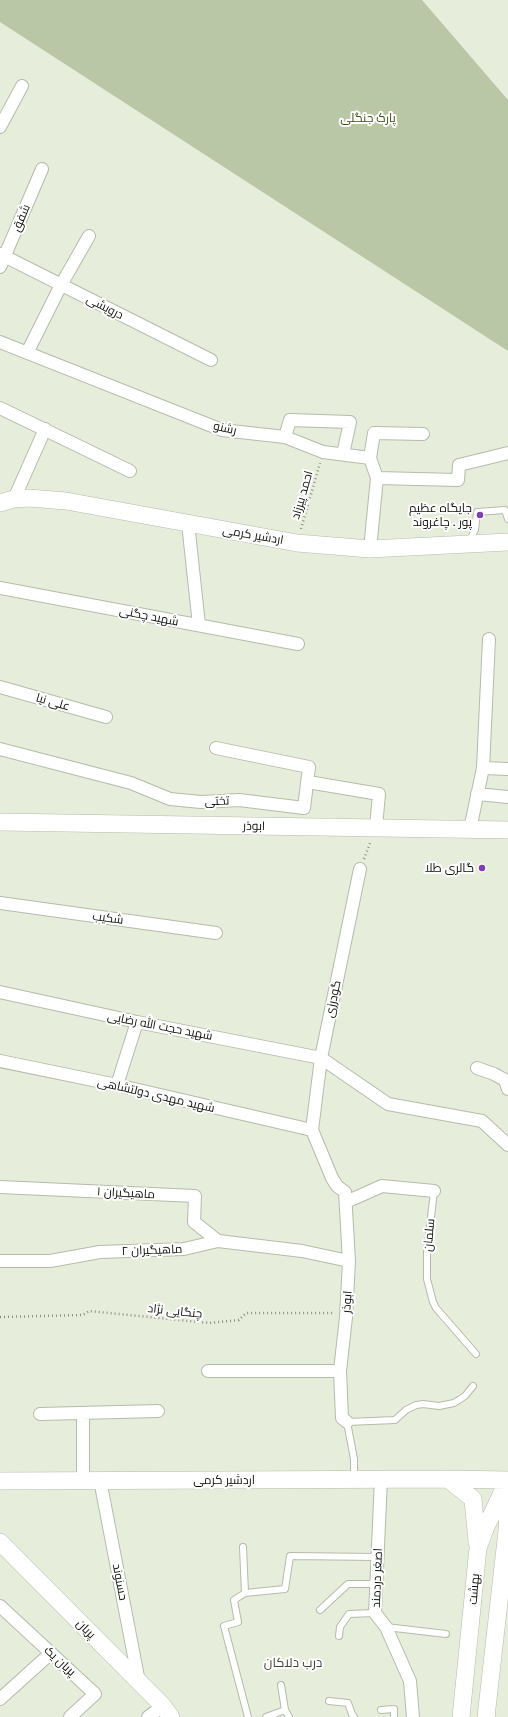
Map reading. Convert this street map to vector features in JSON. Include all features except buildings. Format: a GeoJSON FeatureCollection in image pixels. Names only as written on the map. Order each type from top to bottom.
{"type":"FeatureCollection","features":[{"type":"Feature","properties":{"kind":"main road","name":"اردشیر کرمی"},"geometry":{"type":"LineString","coordinates":[[7,501],[29,498],[66,501],[297,543],[370,549],[508,542]]}},
{"type":"Feature","properties":{"kind":"main road","name":"ابوذر"},"geometry":{"type":"LineString","coordinates":[[0,822],[508,830]]}},
{"type":"Feature","properties":{"kind":"main road","name":"اردشیر کرمی"},"geometry":{"type":"LineString","coordinates":[[0,1481],[354,1479],[508,1480]]}},
{"type":"Feature","properties":{"kind":"main road"},"geometry":{"type":"LineString","coordinates":[[448,1479],[473,1499],[478,1548]]}},
{"type":"Feature","properties":{"kind":"main road"},"geometry":{"type":"LineString","coordinates":[[508,1480],[508,1494]]}},
{"type":"Feature","properties":{"kind":"main road","name":"بهشت"},"geometry":{"type":"LineString","coordinates":[[461,1717],[478,1548],[485,1529],[508,1480]]}},
{"type":"Feature","properties":{"kind":"main road"},"geometry":{"type":"LineString","coordinates":[[486,1717],[507,1531],[508,1506]]}},
{"type":"Feature","properties":{"kind":"main road","name":"پریان"},"geometry":{"type":"LineString","coordinates":[[0,1542],[167,1711]]}},
{"type":"Feature","properties":{"kind":"main road"},"geometry":{"type":"LineString","coordinates":[[463,1695],[488,1698]]}},
{"type":"Feature","properties":{"kind":"street"},"geometry":{"type":"LineString","coordinates":[[0,127],[22,86]]}},
{"type":"Feature","properties":{"kind":"street","name":"شفق"},"geometry":{"type":"LineString","coordinates":[[2,259],[42,169]]}},
{"type":"Feature","properties":{"kind":"street"},"geometry":{"type":"LineString","coordinates":[[27,353],[61,285],[89,236]]}},
{"type":"Feature","properties":{"kind":"street","name":"درویشی"},"geometry":{"type":"LineString","coordinates":[[2,259],[61,285],[211,360]]}},
{"type":"Feature","properties":{"kind":"street","name":"رشنو"},"geometry":{"type":"LineString","coordinates":[[0,342],[222,430],[285,437],[324,452],[370,458]]}},
{"type":"Feature","properties":{"kind":"street"},"geometry":{"type":"LineString","coordinates":[[0,408],[130,471]]}},
{"type":"Feature","properties":{"kind":"street"},"geometry":{"type":"LineString","coordinates":[[285,437],[290,420],[350,422],[343,454]]}},
{"type":"Feature","properties":{"kind":"street"},"geometry":{"type":"LineString","coordinates":[[7,501],[45,430]]}},
{"type":"Feature","properties":{"kind":"street"},"geometry":{"type":"LineString","coordinates":[[370,549],[377,478],[370,458],[374,433],[423,434]]}},
{"type":"Feature","properties":{"kind":"street"},"geometry":{"type":"LineString","coordinates":[[377,478],[458,480],[459,465],[508,454]]}},
{"type":"Feature","properties":{"kind":"street"},"geometry":{"type":"LineString","coordinates":[[188,523],[199,625]]}},
{"type":"Feature","properties":{"kind":"street","name":"شهید چگنی"},"geometry":{"type":"LineString","coordinates":[[0,588],[298,644]]}},
{"type":"Feature","properties":{"kind":"street"},"geometry":{"type":"LineString","coordinates":[[470,829],[483,768],[489,639]]}},
{"type":"Feature","properties":{"kind":"street","name":"علی نیا"},"geometry":{"type":"LineString","coordinates":[[0,687],[106,717]]}},
{"type":"Feature","properties":{"kind":"street","name":"تختی"},"geometry":{"type":"LineString","coordinates":[[0,749],[131,783],[170,799],[201,802],[239,800],[304,808],[310,767],[216,748]]}},
{"type":"Feature","properties":{"kind":"street"},"geometry":{"type":"LineString","coordinates":[[483,768],[508,769]]}},
{"type":"Feature","properties":{"kind":"street"},"geometry":{"type":"LineString","coordinates":[[308,782],[379,794],[376,827]]}},
{"type":"Feature","properties":{"kind":"street"},"geometry":{"type":"LineString","coordinates":[[477,794],[508,797]]}},
{"type":"Feature","properties":{"kind":"street","name":"گودرزی"},"geometry":{"type":"LineString","coordinates":[[312,1130],[321,1058],[360,869]]}},
{"type":"Feature","properties":{"kind":"street","name":"شکیب"},"geometry":{"type":"LineString","coordinates":[[0,903],[216,933]]}},
{"type":"Feature","properties":{"kind":"street","name":"شهید حجت الله رضایی"},"geometry":{"type":"LineString","coordinates":[[0,992],[137,1022],[321,1058]]}},
{"type":"Feature","properties":{"kind":"street"},"geometry":{"type":"LineString","coordinates":[[117,1085],[137,1022]]}},
{"type":"Feature","properties":{"kind":"street"},"geometry":{"type":"LineString","coordinates":[[321,1058],[388,1104],[482,1121],[508,1145]]}},
{"type":"Feature","properties":{"kind":"street","name":"شهید مهدی دولتشاهی"},"geometry":{"type":"LineString","coordinates":[[0,1061],[117,1085],[312,1130]]}},
{"type":"Feature","properties":{"kind":"street"},"geometry":{"type":"LineString","coordinates":[[477,1068],[505,1080],[508,1089]]}},
{"type":"Feature","properties":{"kind":"street","name":"ابوذر"},"geometry":{"type":"LineString","coordinates":[[312,1130],[332,1178],[344,1192],[346,1202],[349,1261],[346,1313],[340,1371],[342,1418],[346,1422]]}},
{"type":"Feature","properties":{"kind":"street","name":"سلمان"},"geometry":{"type":"LineString","coordinates":[[346,1202],[382,1186],[434,1191]]}},
{"type":"Feature","properties":{"kind":"street","name":"ماهیگیران ۱"},"geometry":{"type":"LineString","coordinates":[[0,1187],[195,1196],[194,1222],[218,1241]]}},
{"type":"Feature","properties":{"kind":"street","name":"ماهیگیران ۲"},"geometry":{"type":"LineString","coordinates":[[0,1261],[50,1261],[100,1252],[184,1249],[218,1241],[302,1251],[349,1261]]}},
{"type":"Feature","properties":{"kind":"street"},"geometry":{"type":"LineString","coordinates":[[208,1371],[340,1371]]}},
{"type":"Feature","properties":{"kind":"street"},"geometry":{"type":"LineString","coordinates":[[40,1414],[158,1411]]}},
{"type":"Feature","properties":{"kind":"street"},"geometry":{"type":"LineString","coordinates":[[83,1413],[83,1480]]}},
{"type":"Feature","properties":{"kind":"street","name":"اصغر دردمند"},"geometry":{"type":"LineString","coordinates":[[381,1479],[375,1613],[386,1627],[410,1681],[413,1717]]}},
{"type":"Feature","properties":{"kind":"street","name":"حسنوند"},"geometry":{"type":"LineString","coordinates":[[100,1480],[139,1683]]}},
{"type":"Feature","properties":{"kind":"street","name":"پریان یک"},"geometry":{"type":"LineString","coordinates":[[0,1606],[95,1694],[70,1717]]}},
{"type":"Feature","properties":{"kind":"street"},"geometry":{"type":"LineString","coordinates":[[0,1699],[51,1653]]}},
{"type":"Feature","properties":{"kind":"street"},"geometry":{"type":"LineString","coordinates":[[148,1717],[167,1711]]}},
{"type":"Feature","properties":{"kind":"lane"},"geometry":{"type":"LineString","coordinates":[[468,544],[476,530],[477,512],[505,510],[508,519]]}},
{"type":"Feature","properties":{"kind":"lane","name":"سلمان"},"geometry":{"type":"LineString","coordinates":[[434,1191],[427,1252],[427,1279],[433,1302],[476,1354]]}},
{"type":"Feature","properties":{"kind":"lane"},"geometry":{"type":"LineString","coordinates":[[346,1422],[395,1420],[406,1410],[416,1405],[424,1404],[438,1406],[454,1403],[465,1396],[473,1386]]}},
{"type":"Feature","properties":{"kind":"lane","name":"ابوذر"},"geometry":{"type":"LineString","coordinates":[[346,1422],[354,1459],[354,1479]]}},
{"type":"Feature","properties":{"kind":"lane"},"geometry":{"type":"LineString","coordinates":[[243,1547],[245,1593]]}},
{"type":"Feature","properties":{"kind":"lane"},"geometry":{"type":"LineString","coordinates":[[248,1717],[224,1626],[238,1622],[234,1600],[245,1593],[285,1589],[290,1556],[378,1557]]}},
{"type":"Feature","properties":{"kind":"lane"},"geometry":{"type":"LineString","coordinates":[[320,1610],[348,1584],[377,1584]]}},
{"type":"Feature","properties":{"kind":"lane"},"geometry":{"type":"LineString","coordinates":[[339,1636],[340,1627],[349,1614],[375,1613]]}},
{"type":"Feature","properties":{"kind":"lane"},"geometry":{"type":"LineString","coordinates":[[386,1627],[446,1634]]}},
{"type":"Feature","properties":{"kind":"lane"},"geometry":{"type":"LineString","coordinates":[[281,1685],[285,1710],[289,1717]]}},
{"type":"Feature","properties":{"kind":"lane"},"geometry":{"type":"LineString","coordinates":[[329,1702],[348,1703],[354,1717]]}},
{"type":"Feature","properties":{"kind":"lane"},"geometry":{"type":"LineString","coordinates":[[381,1710],[394,1709],[394,1717]]}},
{"type":"Feature","properties":{"kind":"lane"},"geometry":{"type":"LineString","coordinates":[[266,1717],[285,1710]]}},
{"type":"Feature","properties":{"kind":"path","name":"احمد پیرزاد"},"geometry":{"type":"LineString","coordinates":[[297,543],[324,452]]}},
{"type":"Feature","properties":{"kind":"path"},"geometry":{"type":"LineString","coordinates":[[360,869],[376,827]]}},
{"type":"Feature","properties":{"kind":"path","name":"چنگایی نژاد"},"geometry":{"type":"LineString","coordinates":[[0,1317],[83,1315],[89,1311],[209,1323],[239,1320],[246,1313],[346,1313]]}},
{"type":"Feature","properties":{"kind":"green space","name":"پارک جنگلی"},"geometry":{"type":"Polygon","coordinates":[[[0,0],[422,0],[508,100],[508,351],[0,22],[0,0]]]}},
{"type":"Feature","properties":{"kind":"place","name":"جایگاه عظیم پور . چاغروند"},"geometry":{"type":"Point","coordinates":[480,515]}},
{"type":"Feature","properties":{"kind":"place","name":"گالری طلا"},"geometry":{"type":"Point","coordinates":[482,868]}},
{"type":"Feature","properties":{"kind":"district","name":"درب دلاکان"},"geometry":{"type":"Point","coordinates":[293,1663]}}]}
